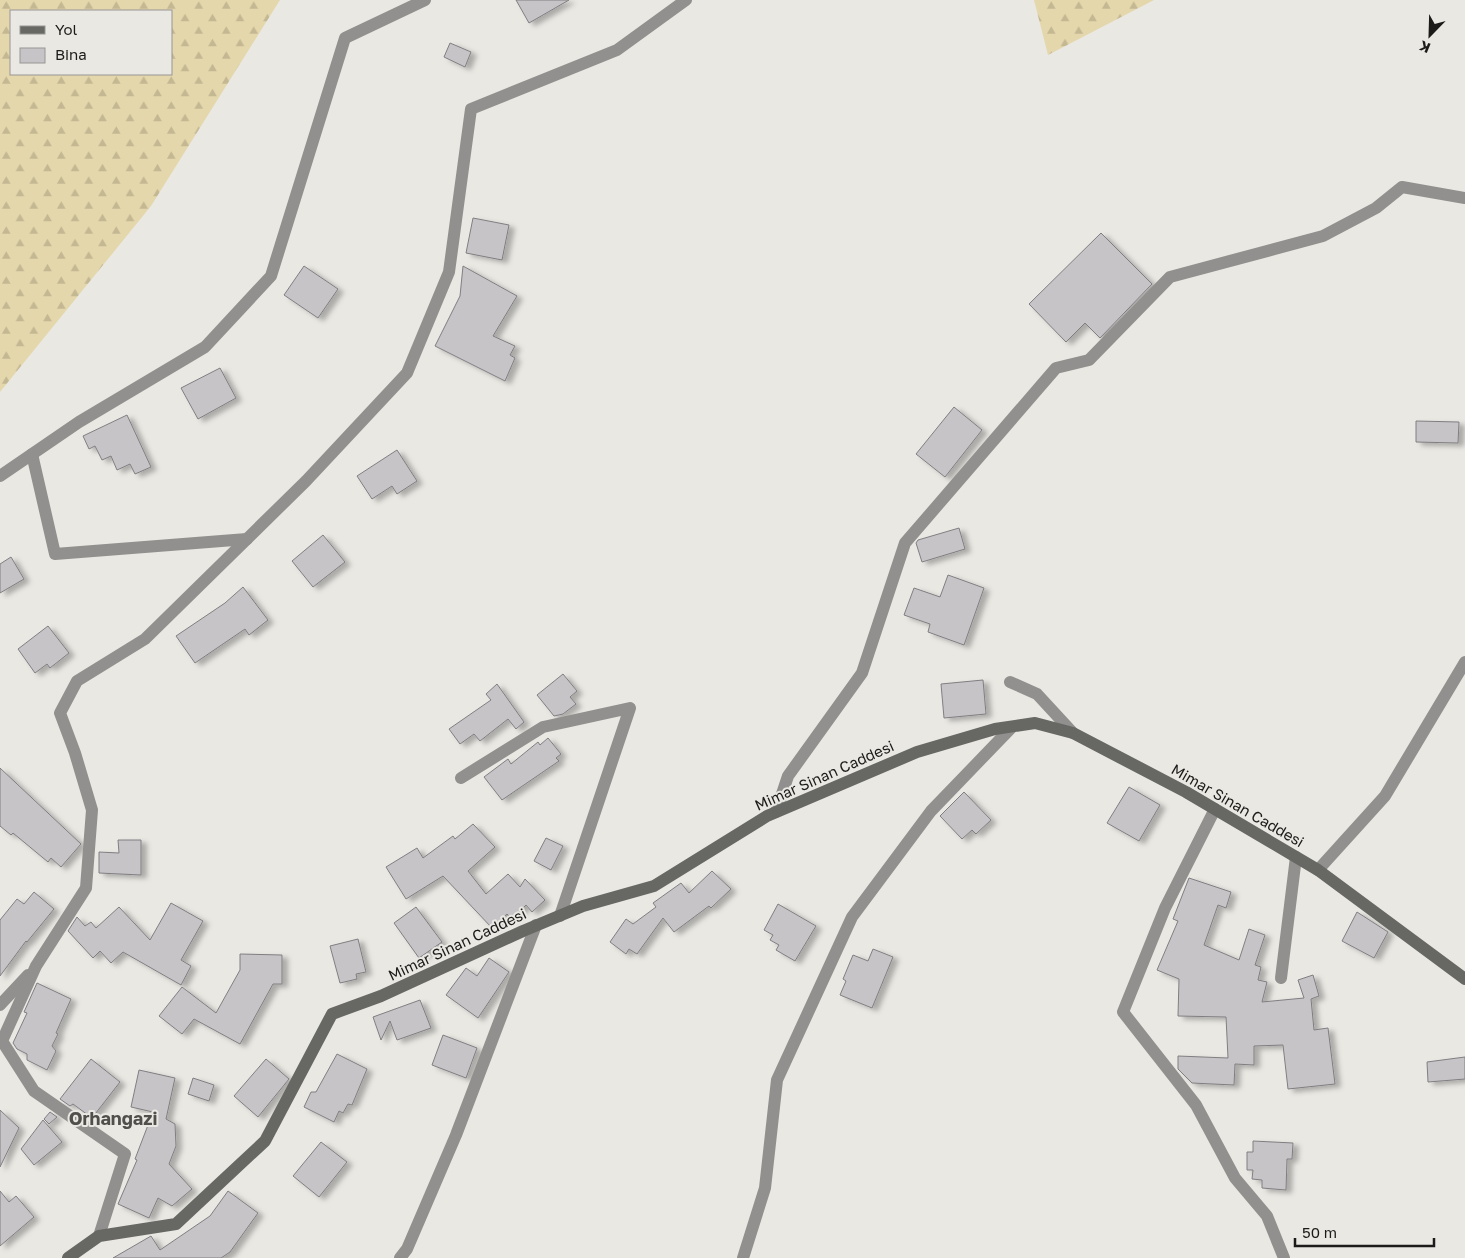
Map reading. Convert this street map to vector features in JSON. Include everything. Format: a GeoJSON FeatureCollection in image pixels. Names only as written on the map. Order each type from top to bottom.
{"type":"FeatureCollection","features":[{"type":"Feature","properties":{"kind":"street"},"geometry":{"type":"LineString","coordinates":[[0,476],[80,422],[205,347],[271,276],[345,38],[425,0]]}},
{"type":"Feature","properties":{"kind":"street"},"geometry":{"type":"LineString","coordinates":[[99,1236],[125,1154],[34,1091],[2,1040],[36,966],[86,888],[92,810],[75,753],[60,713],[77,681],[145,639],[306,481],[407,373],[449,272],[471,109],[617,50],[686,0]]}},
{"type":"Feature","properties":{"kind":"street"},"geometry":{"type":"LineString","coordinates":[[776,812],[788,776],[862,673],[905,543],[1056,368],[1089,360],[1170,277],[1323,236],[1376,208],[1402,187],[1465,198]]}},
{"type":"Feature","properties":{"kind":"street"},"geometry":{"type":"LineString","coordinates":[[32,454],[55,554],[247,539]]}},
{"type":"Feature","properties":{"kind":"street"},"geometry":{"type":"LineString","coordinates":[[1318,870],[1385,796],[1465,662]]}},
{"type":"Feature","properties":{"kind":"street"},"geometry":{"type":"LineString","coordinates":[[1010,682],[1037,694],[1073,733]]}},
{"type":"Feature","properties":{"kind":"street"},"geometry":{"type":"LineString","coordinates":[[461,778],[543,727],[630,708],[560,916]]}},
{"type":"Feature","properties":{"kind":"street","name":"Mimar Sinan Caddesi"},"geometry":{"type":"LineString","coordinates":[[68,1258],[99,1236],[176,1224],[265,1141],[332,1014],[382,996],[536,925],[583,906],[654,886],[776,812],[917,752],[995,729],[1035,723],[1073,733],[1215,809],[1318,870],[1465,979]]}},
{"type":"Feature","properties":{"kind":"street"},"geometry":{"type":"LineString","coordinates":[[742,1258],[765,1188],[777,1080],[852,917],[931,811],[1012,727]]}},
{"type":"Feature","properties":{"kind":"street"},"geometry":{"type":"LineString","coordinates":[[1215,809],[1165,908],[1123,1012],[1196,1105],[1236,1178],[1268,1216],[1284,1258]]}},
{"type":"Feature","properties":{"kind":"street"},"geometry":{"type":"LineString","coordinates":[[1281,978],[1296,857]]}},
{"type":"Feature","properties":{"kind":"street"},"geometry":{"type":"LineString","coordinates":[[400,1258],[407,1249],[456,1135],[536,925]]}},
{"type":"Feature","properties":{"kind":"street"},"geometry":{"type":"LineString","coordinates":[[0,1005],[36,966]]}},
{"type":"Feature","properties":{"kind":"green space"},"geometry":{"type":"Polygon","coordinates":[[[0,0],[280,0],[151,206],[0,392],[0,0]]]}},
{"type":"Feature","properties":{"kind":"green space"},"geometry":{"type":"Polygon","coordinates":[[[1034,0],[1154,0],[1048,55],[1034,0]]]}},
{"type":"Feature","properties":{"kind":"building"},"geometry":{"type":"Polygon","coordinates":[[[516,0],[569,0],[529,23],[516,0]]]}},
{"type":"Feature","properties":{"kind":"building"},"geometry":{"type":"Polygon","coordinates":[[[450,43],[471,52],[465,67],[444,57],[450,43]]]}},
{"type":"Feature","properties":{"kind":"building"},"geometry":{"type":"Polygon","coordinates":[[[473,218],[509,225],[502,260],[466,253],[473,218]]]}},
{"type":"Feature","properties":{"kind":"building"},"geometry":{"type":"Polygon","coordinates":[[[1101,233],[1152,284],[1100,338],[1085,323],[1066,342],[1029,304],[1101,233]]]}},
{"type":"Feature","properties":{"kind":"building"},"geometry":{"type":"Polygon","coordinates":[[[304,266],[338,289],[318,318],[284,295],[304,266]]]}},
{"type":"Feature","properties":{"kind":"building"},"geometry":{"type":"Polygon","coordinates":[[[463,266],[517,296],[493,336],[515,346],[510,355],[515,358],[505,381],[435,346],[460,296],[463,266]]]}},
{"type":"Feature","properties":{"kind":"building"},"geometry":{"type":"Polygon","coordinates":[[[220,368],[236,398],[198,419],[181,388],[220,368]]]}},
{"type":"Feature","properties":{"kind":"building"},"geometry":{"type":"Polygon","coordinates":[[[954,407],[982,430],[945,477],[916,454],[954,407]]]}},
{"type":"Feature","properties":{"kind":"building"},"geometry":{"type":"Polygon","coordinates":[[[127,415],[151,467],[135,474],[130,464],[117,470],[111,456],[102,460],[95,446],[89,449],[83,436],[127,415]]]}},
{"type":"Feature","properties":{"kind":"building"},"geometry":{"type":"Polygon","coordinates":[[[1416,421],[1459,422],[1458,443],[1416,442],[1416,421]]]}},
{"type":"Feature","properties":{"kind":"building"},"geometry":{"type":"Polygon","coordinates":[[[397,450],[417,481],[397,494],[392,486],[372,499],[357,476],[397,450]]]}},
{"type":"Feature","properties":{"kind":"building"},"geometry":{"type":"Polygon","coordinates":[[[959,528],[965,549],[922,562],[916,543],[918,540],[959,528]]]}},
{"type":"Feature","properties":{"kind":"building"},"geometry":{"type":"Polygon","coordinates":[[[323,535],[345,562],[313,587],[292,561],[323,535]]]}},
{"type":"Feature","properties":{"kind":"building"},"geometry":{"type":"Polygon","coordinates":[[[11,557],[24,579],[0,593],[0,564],[11,557]]]}},
{"type":"Feature","properties":{"kind":"building"},"geometry":{"type":"Polygon","coordinates":[[[948,575],[984,588],[964,645],[928,632],[930,624],[904,615],[914,588],[940,597],[948,575]]]}},
{"type":"Feature","properties":{"kind":"building"},"geometry":{"type":"Polygon","coordinates":[[[243,587],[268,620],[249,635],[245,629],[195,663],[176,636],[225,603],[243,587]]]}},
{"type":"Feature","properties":{"kind":"building"},"geometry":{"type":"Polygon","coordinates":[[[48,626],[69,653],[50,668],[47,664],[35,673],[18,649],[48,626]]]}},
{"type":"Feature","properties":{"kind":"building"},"geometry":{"type":"Polygon","coordinates":[[[563,674],[577,691],[570,697],[576,704],[563,714],[554,716],[537,695],[563,674]]]}},
{"type":"Feature","properties":{"kind":"building"},"geometry":{"type":"Polygon","coordinates":[[[983,680],[986,714],[944,718],[941,684],[983,680]]]}},
{"type":"Feature","properties":{"kind":"building"},"geometry":{"type":"Polygon","coordinates":[[[497,684],[524,722],[516,729],[508,719],[480,741],[474,734],[460,744],[449,729],[491,700],[486,694],[497,684]]]}},
{"type":"Feature","properties":{"kind":"building"},"geometry":{"type":"Polygon","coordinates":[[[548,738],[561,754],[556,758],[559,761],[502,800],[484,777],[508,759],[511,764],[538,742],[540,745],[548,738]]]}},
{"type":"Feature","properties":{"kind":"building"},"geometry":{"type":"Polygon","coordinates":[[[0,768],[81,844],[61,867],[51,858],[48,862],[13,833],[11,835],[0,826],[0,768]]]}},
{"type":"Feature","properties":{"kind":"building"},"geometry":{"type":"Polygon","coordinates":[[[1129,787],[1160,805],[1139,841],[1107,823],[1129,787]]]}},
{"type":"Feature","properties":{"kind":"building"},"geometry":{"type":"Polygon","coordinates":[[[964,792],[991,820],[976,834],[972,830],[962,839],[940,816],[964,792]]]}},
{"type":"Feature","properties":{"kind":"building"},"geometry":{"type":"Polygon","coordinates":[[[473,824],[495,847],[468,871],[486,894],[508,874],[520,887],[525,879],[545,900],[532,912],[526,905],[512,919],[507,914],[492,928],[443,876],[406,899],[386,867],[417,848],[423,858],[453,836],[455,839],[473,824]]]}},
{"type":"Feature","properties":{"kind":"building"},"geometry":{"type":"Polygon","coordinates":[[[546,838],[563,846],[551,870],[534,861],[546,838]]]}},
{"type":"Feature","properties":{"kind":"building"},"geometry":{"type":"Polygon","coordinates":[[[118,840],[141,840],[141,875],[99,873],[99,852],[119,853],[118,840]]]}},
{"type":"Feature","properties":{"kind":"building"},"geometry":{"type":"Polygon","coordinates":[[[712,871],[731,889],[711,908],[709,906],[674,932],[663,918],[637,954],[629,949],[626,954],[610,942],[626,919],[633,924],[656,907],[653,903],[681,883],[689,893],[712,871]]]}},
{"type":"Feature","properties":{"kind":"building"},"geometry":{"type":"Polygon","coordinates":[[[1189,878],[1231,892],[1226,908],[1218,905],[1204,945],[1239,960],[1249,929],[1265,935],[1255,965],[1261,967],[1258,980],[1267,982],[1262,1002],[1304,998],[1298,980],[1313,975],[1319,996],[1311,999],[1314,1030],[1328,1028],[1335,1084],[1288,1089],[1283,1045],[1254,1046],[1254,1065],[1235,1064],[1234,1085],[1192,1083],[1178,1069],[1178,1056],[1228,1058],[1226,1017],[1178,1016],[1179,979],[1157,970],[1178,921],[1173,919],[1189,878]]]}},
{"type":"Feature","properties":{"kind":"building"},"geometry":{"type":"Polygon","coordinates":[[[34,892],[54,909],[26,941],[0,976],[0,920],[17,899],[24,904],[34,892]]]}},
{"type":"Feature","properties":{"kind":"building"},"geometry":{"type":"Polygon","coordinates":[[[171,903],[203,921],[181,960],[191,966],[181,985],[123,952],[111,963],[100,951],[93,958],[68,931],[77,917],[85,926],[91,922],[96,928],[119,907],[150,940],[171,903]]]}},
{"type":"Feature","properties":{"kind":"building"},"geometry":{"type":"Polygon","coordinates":[[[778,904],[816,926],[795,961],[776,950],[779,945],[770,940],[773,935],[764,930],[778,904]]]}},
{"type":"Feature","properties":{"kind":"building"},"geometry":{"type":"Polygon","coordinates":[[[416,907],[442,942],[419,958],[394,923],[416,907]]]}},
{"type":"Feature","properties":{"kind":"building"},"geometry":{"type":"Polygon","coordinates":[[[1357,912],[1388,932],[1374,958],[1342,941],[1357,912]]]}},
{"type":"Feature","properties":{"kind":"building"},"geometry":{"type":"Polygon","coordinates":[[[358,939],[366,972],[356,974],[357,979],[340,983],[330,946],[358,939]]]}},
{"type":"Feature","properties":{"kind":"building"},"geometry":{"type":"Polygon","coordinates":[[[873,949],[893,957],[872,1008],[840,995],[846,981],[843,979],[853,955],[868,961],[873,949]]]}},
{"type":"Feature","properties":{"kind":"building"},"geometry":{"type":"Polygon","coordinates":[[[240,954],[282,955],[282,984],[273,984],[240,1044],[194,1019],[182,1034],[159,1016],[182,987],[216,1013],[240,970],[240,954]]]}},
{"type":"Feature","properties":{"kind":"building"},"geometry":{"type":"Polygon","coordinates":[[[489,958],[509,972],[478,1018],[446,995],[466,968],[477,976],[489,958]]]}},
{"type":"Feature","properties":{"kind":"building"},"geometry":{"type":"Polygon","coordinates":[[[37,983],[71,999],[56,1033],[58,1034],[52,1046],[56,1051],[47,1070],[27,1060],[27,1054],[17,1049],[13,1043],[27,1013],[24,1012],[37,983]]]}},
{"type":"Feature","properties":{"kind":"building"},"geometry":{"type":"Polygon","coordinates":[[[420,1000],[431,1028],[397,1040],[390,1021],[381,1040],[373,1017],[420,1000]]]}},
{"type":"Feature","properties":{"kind":"building"},"geometry":{"type":"Polygon","coordinates":[[[443,1035],[477,1048],[466,1078],[432,1065],[443,1035]]]}},
{"type":"Feature","properties":{"kind":"building"},"geometry":{"type":"Polygon","coordinates":[[[337,1054],[367,1069],[352,1105],[348,1104],[343,1113],[339,1111],[334,1122],[304,1107],[311,1092],[316,1092],[337,1054]]]}},
{"type":"Feature","properties":{"kind":"building"},"geometry":{"type":"Polygon","coordinates":[[[1465,1057],[1465,1079],[1428,1082],[1427,1062],[1465,1057]]]}},
{"type":"Feature","properties":{"kind":"building"},"geometry":{"type":"Polygon","coordinates":[[[91,1059],[120,1082],[92,1118],[73,1104],[70,1106],[60,1099],[91,1059]]]}},
{"type":"Feature","properties":{"kind":"building"},"geometry":{"type":"Polygon","coordinates":[[[266,1059],[289,1079],[258,1117],[234,1096],[266,1059]]]}},
{"type":"Feature","properties":{"kind":"building"},"geometry":{"type":"Polygon","coordinates":[[[139,1070],[175,1078],[166,1119],[175,1124],[176,1146],[169,1164],[192,1189],[172,1206],[158,1198],[149,1218],[118,1204],[137,1160],[135,1159],[153,1112],[131,1107],[139,1070]]]}},
{"type":"Feature","properties":{"kind":"building"},"geometry":{"type":"Polygon","coordinates":[[[193,1078],[214,1085],[209,1101],[188,1094],[193,1078]]]}},
{"type":"Feature","properties":{"kind":"building"},"geometry":{"type":"Polygon","coordinates":[[[0,1110],[19,1128],[0,1167],[0,1110]]]}},
{"type":"Feature","properties":{"kind":"building"},"geometry":{"type":"Polygon","coordinates":[[[50,1112],[57,1117],[49,1124],[44,1119],[50,1112]]]}},
{"type":"Feature","properties":{"kind":"building"},"geometry":{"type":"Polygon","coordinates":[[[43,1120],[62,1142],[34,1165],[21,1149],[43,1120]]]}},
{"type":"Feature","properties":{"kind":"building"},"geometry":{"type":"Polygon","coordinates":[[[1253,1141],[1293,1143],[1292,1159],[1287,1159],[1286,1190],[1262,1188],[1262,1180],[1252,1179],[1253,1170],[1247,1170],[1247,1152],[1253,1152],[1253,1141]]]}},
{"type":"Feature","properties":{"kind":"building"},"geometry":{"type":"Polygon","coordinates":[[[321,1142],[347,1162],[319,1197],[293,1176],[321,1142]]]}},
{"type":"Feature","properties":{"kind":"building"},"geometry":{"type":"Polygon","coordinates":[[[0,1191],[9,1202],[16,1196],[34,1217],[0,1246],[0,1191]]]}},
{"type":"Feature","properties":{"kind":"building"},"geometry":{"type":"Polygon","coordinates":[[[228,1191],[258,1213],[230,1252],[221,1258],[113,1258],[151,1236],[160,1250],[210,1216],[228,1191]]]}},
{"type":"Feature","properties":{"kind":"district","name":"Orhangazi"},"geometry":{"type":"Point","coordinates":[113,1118]}}]}
